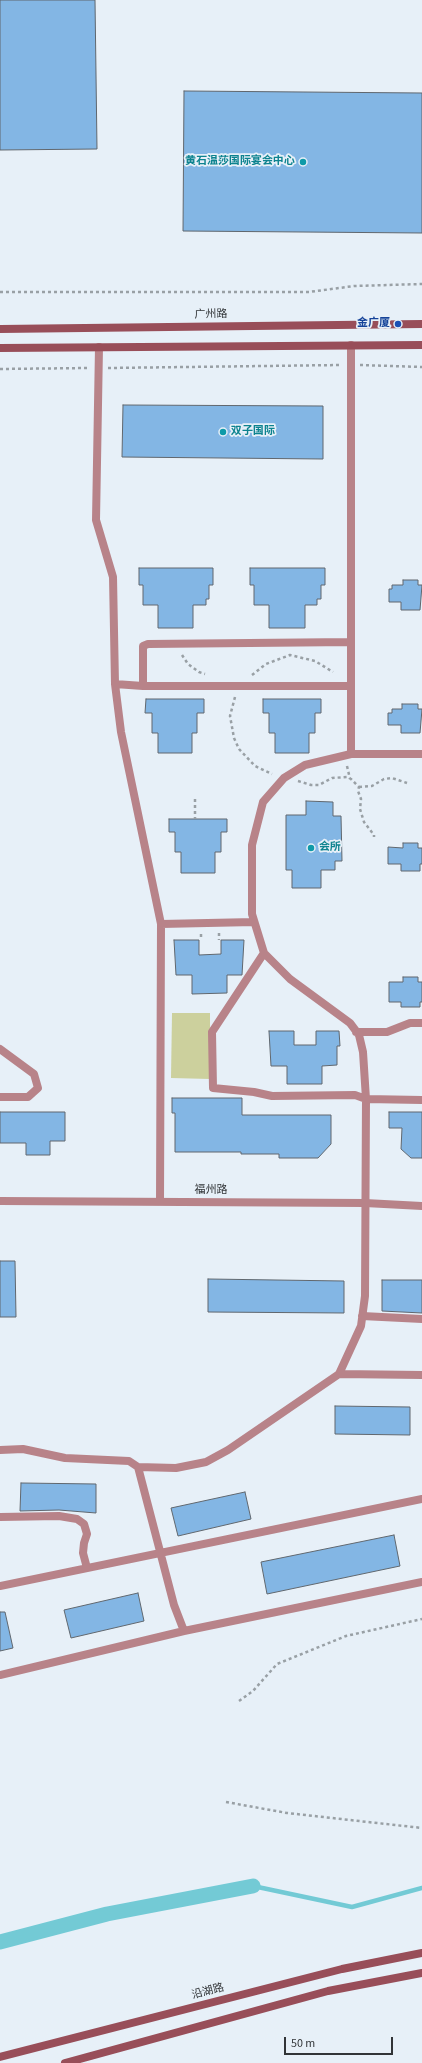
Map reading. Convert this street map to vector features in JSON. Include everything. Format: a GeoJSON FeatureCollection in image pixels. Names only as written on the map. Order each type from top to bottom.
{"type":"FeatureCollection","features":[{"type":"Feature","properties":{"kind":"main road","name":"广州路"},"geometry":{"type":"LineString","coordinates":[[0,329],[422,324]]}},
{"type":"Feature","properties":{"kind":"main road"},"geometry":{"type":"LineString","coordinates":[[0,348],[422,345]]}},
{"type":"Feature","properties":{"kind":"main road","name":"沿湖路"},"geometry":{"type":"LineString","coordinates":[[0,2057],[334,1971],[422,1953]]}},
{"type":"Feature","properties":{"kind":"main road"},"geometry":{"type":"LineString","coordinates":[[65,2063],[328,1991],[422,1973]]}},
{"type":"Feature","properties":{"kind":"street"},"geometry":{"type":"LineString","coordinates":[[351,345],[351,754]]}},
{"type":"Feature","properties":{"kind":"street"},"geometry":{"type":"LineString","coordinates":[[99,347],[96,520],[113,577],[116,684],[121,732],[161,924],[160,1202]]}},
{"type":"Feature","properties":{"kind":"street"},"geometry":{"type":"LineString","coordinates":[[143,686],[143,646],[148,644],[351,642]]}},
{"type":"Feature","properties":{"kind":"street"},"geometry":{"type":"LineString","coordinates":[[116,684],[143,686],[351,686]]}},
{"type":"Feature","properties":{"kind":"street"},"geometry":{"type":"LineString","coordinates":[[0,1450],[23,1449],[65,1458],[129,1461],[138,1467],[176,1468],[206,1462],[228,1450],[339,1374],[361,1326],[365,1296],[366,1099],[363,1052],[356,1032],[350,1023],[290,979],[264,953],[252,914],[252,845],[263,802],[284,778],[305,764],[351,754],[422,754]]}},
{"type":"Feature","properties":{"kind":"street"},"geometry":{"type":"LineString","coordinates":[[161,924],[254,922]]}},
{"type":"Feature","properties":{"kind":"street"},"geometry":{"type":"LineString","coordinates":[[264,953],[212,1032],[213,1088],[254,1092],[272,1096],[355,1095],[366,1099],[422,1100]]}},
{"type":"Feature","properties":{"kind":"street"},"geometry":{"type":"LineString","coordinates":[[356,1032],[388,1032],[410,1023],[422,1023]]}},
{"type":"Feature","properties":{"kind":"street"},"geometry":{"type":"LineString","coordinates":[[0,1049],[34,1074],[38,1088],[28,1097],[0,1097]]}},
{"type":"Feature","properties":{"kind":"street","name":"福州路"},"geometry":{"type":"LineString","coordinates":[[0,1201],[365,1203],[422,1206]]}},
{"type":"Feature","properties":{"kind":"street"},"geometry":{"type":"LineString","coordinates":[[362,1316],[422,1319]]}},
{"type":"Feature","properties":{"kind":"street"},"geometry":{"type":"LineString","coordinates":[[339,1374],[422,1375]]}},
{"type":"Feature","properties":{"kind":"street"},"geometry":{"type":"LineString","coordinates":[[138,1467],[174,1605],[184,1631]]}},
{"type":"Feature","properties":{"kind":"street"},"geometry":{"type":"LineString","coordinates":[[0,1586],[422,1499]]}},
{"type":"Feature","properties":{"kind":"street"},"geometry":{"type":"LineString","coordinates":[[0,1517],[59,1516],[77,1519],[84,1524],[87,1534],[83,1553],[87,1568]]}},
{"type":"Feature","properties":{"kind":"street"},"geometry":{"type":"LineString","coordinates":[[0,1674],[184,1631],[422,1582]]}},
{"type":"Feature","properties":{"kind":"path"},"geometry":{"type":"LineString","coordinates":[[0,292],[309,292],[354,286],[422,284]]}},
{"type":"Feature","properties":{"kind":"path"},"geometry":{"type":"LineString","coordinates":[[0,369],[351,365],[422,367]]}},
{"type":"Feature","properties":{"kind":"path"},"geometry":{"type":"LineString","coordinates":[[177,644],[180,652],[188,664],[199,672],[206,674]]}},
{"type":"Feature","properties":{"kind":"path"},"geometry":{"type":"LineString","coordinates":[[332,672],[315,661],[290,655],[266,664],[240,686],[233,701],[230,716],[234,738],[239,749],[255,766],[269,773],[284,778],[295,779],[311,785],[319,785],[332,778],[347,777],[359,787],[372,786],[384,779],[392,778],[406,783]]}},
{"type":"Feature","properties":{"kind":"path"},"geometry":{"type":"LineString","coordinates":[[359,787],[358,791],[361,799],[360,809],[364,822],[374,837]]}},
{"type":"Feature","properties":{"kind":"path"},"geometry":{"type":"LineString","coordinates":[[195,799],[195,819]]}},
{"type":"Feature","properties":{"kind":"path"},"geometry":{"type":"LineString","coordinates":[[239,1701],[253,1691],[277,1664],[346,1636],[422,1619]]}},
{"type":"Feature","properties":{"kind":"path"},"geometry":{"type":"LineString","coordinates":[[226,1802],[287,1813],[422,1828]]}},
{"type":"Feature","properties":{"kind":"green space"},"geometry":{"type":"Polygon","coordinates":[[[172,1013],[210,1013],[210,1079],[171,1078],[172,1013]]]}},
{"type":"Feature","properties":{"kind":"building"},"geometry":{"type":"Polygon","coordinates":[[[0,0],[95,0],[97,149],[0,150],[0,0]]]}},
{"type":"Feature","properties":{"kind":"building","name":"黄石温莎国际宴会中心"},"geometry":{"type":"Polygon","coordinates":[[[184,91],[422,93],[422,233],[183,231],[184,91]]]}},
{"type":"Feature","properties":{"kind":"building","name":"双子国际"},"geometry":{"type":"Polygon","coordinates":[[[123,405],[323,406],[323,459],[122,457],[123,405]]]}},
{"type":"Feature","properties":{"kind":"building"},"geometry":{"type":"Polygon","coordinates":[[[139,568],[213,568],[213,585],[209,585],[209,599],[206,599],[206,605],[193,605],[193,628],[158,628],[158,605],[143,605],[143,585],[139,585],[139,568]]]}},
{"type":"Feature","properties":{"kind":"building"},"geometry":{"type":"Polygon","coordinates":[[[250,568],[325,568],[325,585],[321,585],[321,599],[317,599],[317,605],[305,605],[305,628],[269,628],[269,605],[254,605],[254,585],[250,585],[250,568]]]}},
{"type":"Feature","properties":{"kind":"building"},"geometry":{"type":"Polygon","coordinates":[[[403,580],[418,580],[418,585],[422,585],[420,610],[401,610],[401,602],[389,602],[389,589],[392,589],[392,585],[403,585],[403,580]]]}},
{"type":"Feature","properties":{"kind":"building"},"geometry":{"type":"Polygon","coordinates":[[[146,699],[204,699],[204,713],[197,713],[197,733],[192,733],[192,753],[158,753],[158,733],[152,733],[152,713],[145,713],[146,699]]]}},
{"type":"Feature","properties":{"kind":"building"},"geometry":{"type":"Polygon","coordinates":[[[263,699],[321,699],[321,713],[315,713],[315,733],[309,733],[309,753],[275,753],[275,733],[269,733],[269,713],[263,713],[263,699]]]}},
{"type":"Feature","properties":{"kind":"building"},"geometry":{"type":"Polygon","coordinates":[[[402,704],[418,704],[418,709],[422,709],[420,733],[401,733],[401,725],[388,725],[388,713],[392,713],[392,709],[402,709],[402,704]]]}},
{"type":"Feature","properties":{"kind":"building","name":"会所"},"geometry":{"type":"Polygon","coordinates":[[[306,801],[333,802],[333,816],[341,816],[342,861],[335,861],[335,870],[321,870],[321,888],[292,888],[292,870],[286,870],[286,815],[306,815],[306,801]]]}},
{"type":"Feature","properties":{"kind":"building"},"geometry":{"type":"Polygon","coordinates":[[[169,819],[227,819],[227,832],[221,832],[221,852],[215,852],[215,873],[181,873],[181,852],[175,852],[175,832],[169,832],[169,819]]]}},
{"type":"Feature","properties":{"kind":"building"},"geometry":{"type":"Polygon","coordinates":[[[403,843],[418,843],[418,848],[422,848],[422,864],[420,864],[420,871],[401,871],[401,864],[388,864],[388,847],[403,848],[403,843]]]}},
{"type":"Feature","properties":{"kind":"building"},"geometry":{"type":"Polygon","coordinates":[[[174,940],[199,940],[199,955],[221,954],[221,940],[244,940],[242,975],[227,975],[227,993],[192,994],[192,975],[176,975],[174,940]]]}},
{"type":"Feature","properties":{"kind":"building"},"geometry":{"type":"Polygon","coordinates":[[[403,977],[418,977],[418,982],[422,982],[422,1002],[420,1002],[420,1007],[401,1007],[401,1002],[389,1002],[389,982],[403,982],[403,977]]]}},
{"type":"Feature","properties":{"kind":"building"},"geometry":{"type":"Polygon","coordinates":[[[269,1031],[294,1031],[294,1045],[316,1045],[316,1031],[339,1031],[340,1046],[337,1046],[337,1065],[322,1066],[322,1084],[287,1084],[287,1066],[271,1066],[269,1031]]]}},
{"type":"Feature","properties":{"kind":"building"},"geometry":{"type":"Polygon","coordinates":[[[172,1098],[242,1098],[242,1115],[331,1115],[331,1144],[318,1158],[279,1158],[279,1154],[241,1154],[241,1152],[175,1152],[175,1113],[172,1113],[172,1098]]]}},
{"type":"Feature","properties":{"kind":"building"},"geometry":{"type":"Polygon","coordinates":[[[0,1112],[65,1112],[65,1141],[50,1141],[50,1155],[26,1155],[26,1143],[0,1143],[0,1112]]]}},
{"type":"Feature","properties":{"kind":"building"},"geometry":{"type":"Polygon","coordinates":[[[389,1112],[422,1112],[422,1158],[411,1158],[401,1149],[402,1128],[389,1128],[389,1112]]]}},
{"type":"Feature","properties":{"kind":"building"},"geometry":{"type":"Polygon","coordinates":[[[0,1261],[15,1261],[16,1317],[0,1317],[0,1261]]]}},
{"type":"Feature","properties":{"kind":"building"},"geometry":{"type":"Polygon","coordinates":[[[208,1279],[344,1281],[344,1313],[208,1312],[208,1279]]]}},
{"type":"Feature","properties":{"kind":"building"},"geometry":{"type":"Polygon","coordinates":[[[382,1280],[422,1280],[422,1313],[382,1311],[382,1280]]]}},
{"type":"Feature","properties":{"kind":"building"},"geometry":{"type":"Polygon","coordinates":[[[335,1406],[410,1407],[410,1435],[335,1434],[335,1406]]]}},
{"type":"Feature","properties":{"kind":"building"},"geometry":{"type":"Polygon","coordinates":[[[21,1483],[96,1484],[96,1513],[59,1510],[20,1511],[21,1483]]]}},
{"type":"Feature","properties":{"kind":"building"},"geometry":{"type":"Polygon","coordinates":[[[245,1492],[251,1519],[178,1536],[171,1508],[245,1492]]]}},
{"type":"Feature","properties":{"kind":"building"},"geometry":{"type":"Polygon","coordinates":[[[394,1535],[400,1566],[267,1594],[261,1562],[394,1535]]]}},
{"type":"Feature","properties":{"kind":"building"},"geometry":{"type":"Polygon","coordinates":[[[138,1593],[144,1621],[71,1638],[64,1610],[138,1593]]]}},
{"type":"Feature","properties":{"kind":"building"},"geometry":{"type":"Polygon","coordinates":[[[0,1612],[5,1612],[13,1648],[0,1651],[0,1612]]]}},
{"type":"Feature","properties":{"kind":"waterway"},"geometry":{"type":"LineString","coordinates":[[253,1886],[352,1907],[422,1888]]}},
{"type":"Feature","properties":{"kind":"waterway"},"geometry":{"type":"LineString","coordinates":[[0,1942],[107,1914],[253,1886]]}},
{"type":"Feature","properties":{"kind":"place","name":"黄石温莎国际宴会中心"},"geometry":{"type":"Point","coordinates":[303,162]}},
{"type":"Feature","properties":{"kind":"place","name":"金广厦"},"geometry":{"type":"Point","coordinates":[398,324]}},
{"type":"Feature","properties":{"kind":"place","name":"双子国际"},"geometry":{"type":"Point","coordinates":[223,432]}},
{"type":"Feature","properties":{"kind":"place","name":"会所"},"geometry":{"type":"Point","coordinates":[311,848]}}]}
